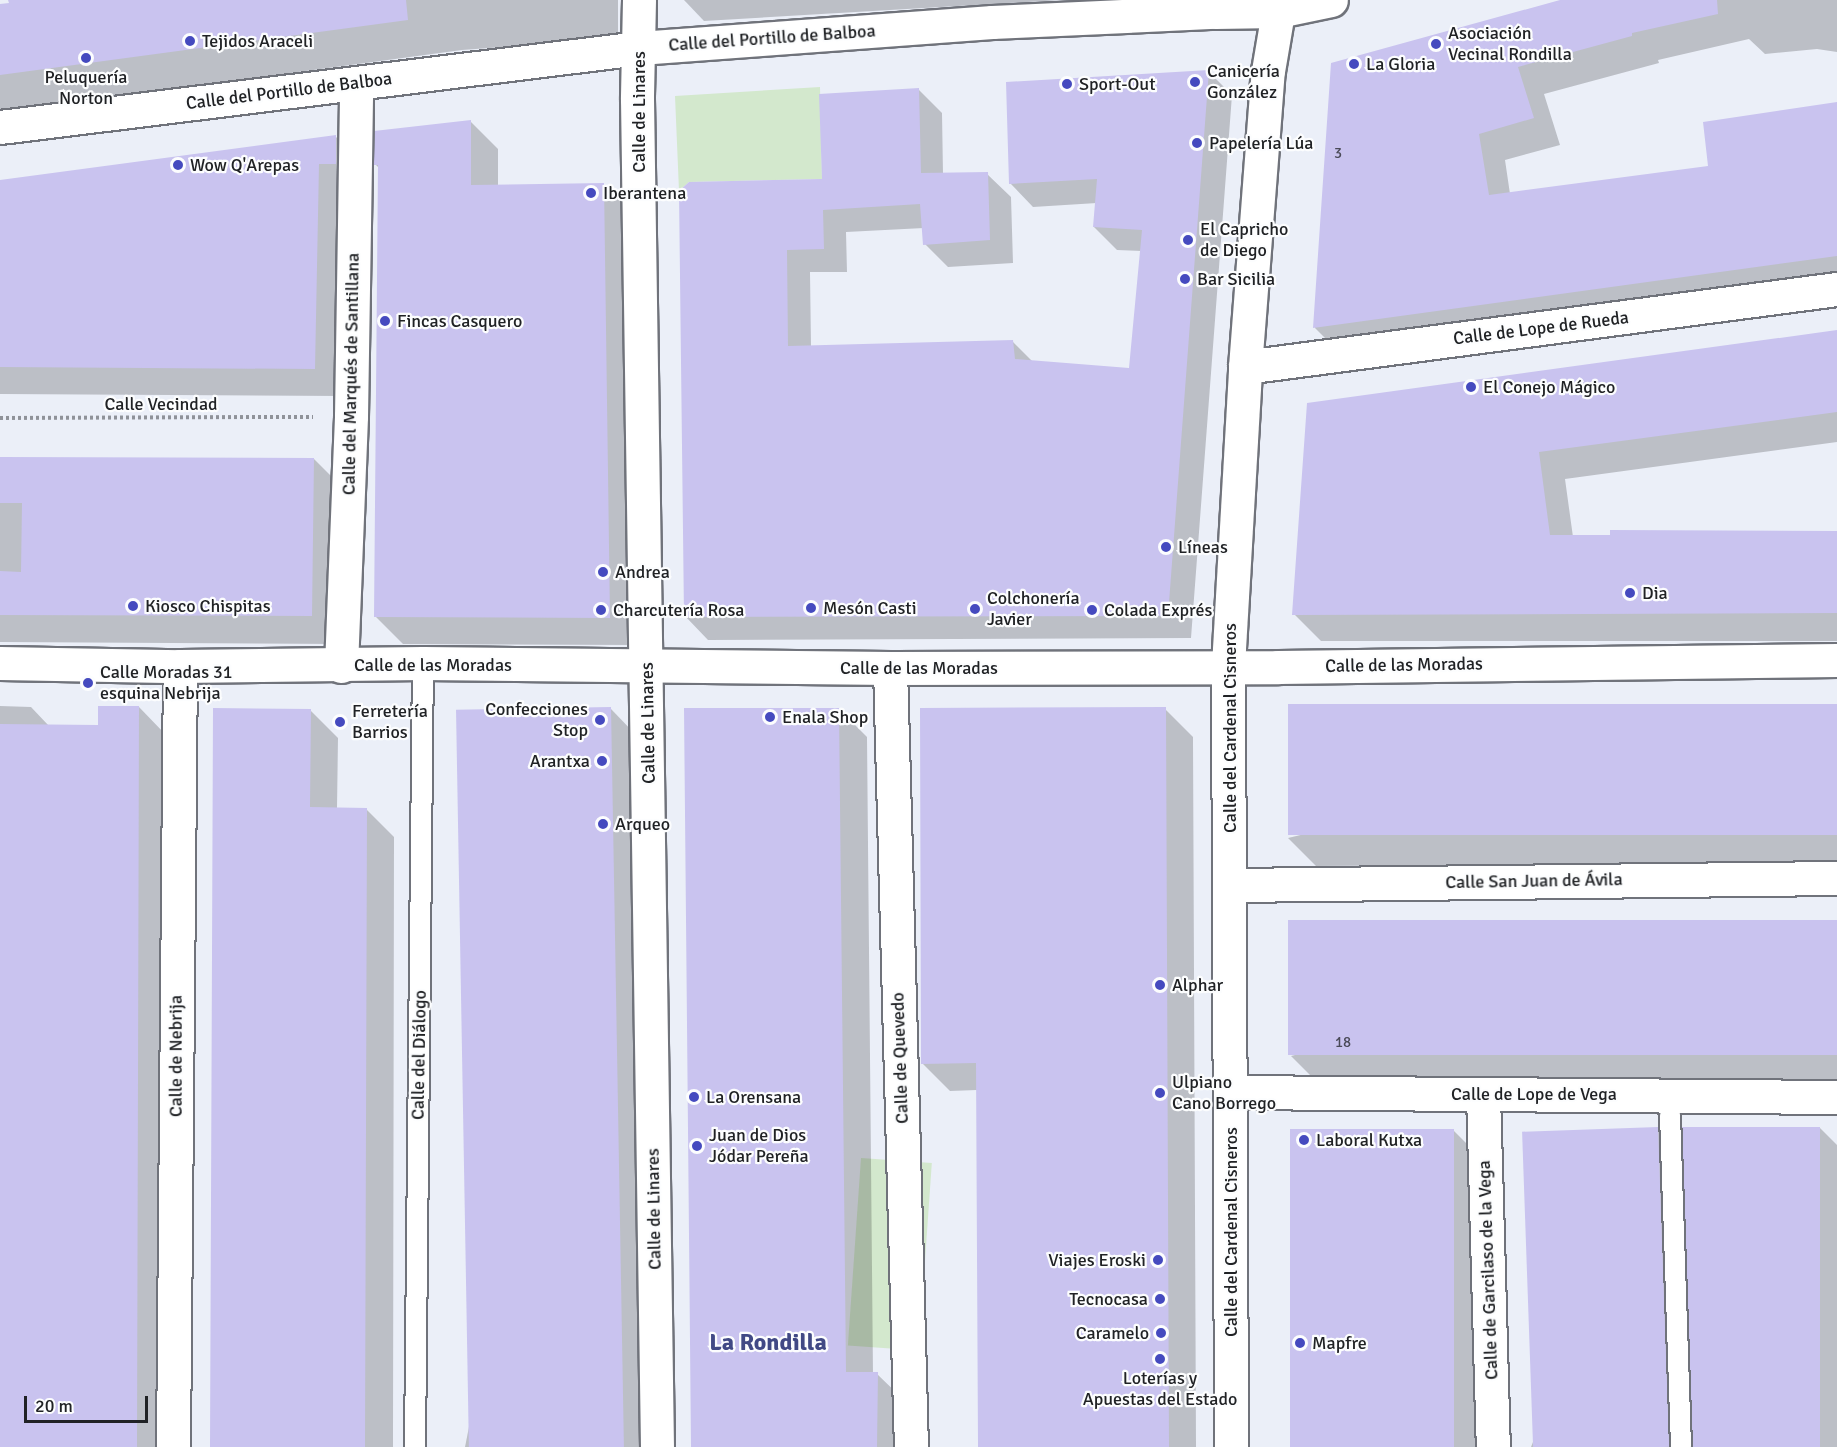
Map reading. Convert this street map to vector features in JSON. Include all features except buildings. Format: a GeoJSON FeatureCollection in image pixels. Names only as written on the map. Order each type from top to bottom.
{"type":"FeatureCollection","features":[{"type":"Feature","properties":{"kind":"street","name":"Calle de Linares"},"geometry":{"type":"LineString","coordinates":[[639,0],[638,99],[657,1447]]}},
{"type":"Feature","properties":{"kind":"street","name":"Calle del Portillo de Balboa"},"geometry":{"type":"LineString","coordinates":[[0,127],[639,48],[993,11],[1279,6],[1331,0]]}},
{"type":"Feature","properties":{"kind":"street","name":"Calle del Cardenal Cisneros"},"geometry":{"type":"LineString","coordinates":[[1231,1447],[1231,885],[1228,666],[1245,367],[1268,71],[1279,6]]}},
{"type":"Feature","properties":{"kind":"street","name":"Calle del Marqués de Santillana"},"geometry":{"type":"LineString","coordinates":[[341,666],[351,416],[356,82]]}},
{"type":"Feature","properties":{"kind":"street","name":"Calle de Lope de Rueda"},"geometry":{"type":"LineString","coordinates":[[1245,367],[1837,289]]}},
{"type":"Feature","properties":{"kind":"street","name":"Calle de las Moradas"},"geometry":{"type":"LineString","coordinates":[[0,663],[341,666],[423,663],[890,668],[1837,660]]}},
{"type":"Feature","properties":{"kind":"street","name":"Calle de Nebrija"},"geometry":{"type":"LineString","coordinates":[[173,1447],[180,666]]}},
{"type":"Feature","properties":{"kind":"street","name":"Calle de Quevedo"},"geometry":{"type":"LineString","coordinates":[[890,668],[911,1447]]}},
{"type":"Feature","properties":{"kind":"street","name":"Calle San Juan de Ávila"},"geometry":{"type":"LineString","coordinates":[[1231,885],[1837,878]]}},
{"type":"Feature","properties":{"kind":"street","name":"Calle de Lope de Vega"},"geometry":{"type":"LineString","coordinates":[[1231,1092],[1837,1097]]}},
{"type":"Feature","properties":{"kind":"street","name":"Calle de Garcilaso de la Vega"},"geometry":{"type":"LineString","coordinates":[[1483,1094],[1493,1447]]}},
{"type":"Feature","properties":{"kind":"lane","name":"Calle del Diálogo"},"geometry":{"type":"LineString","coordinates":[[414,1447],[423,663]]}},
{"type":"Feature","properties":{"kind":"lane"},"geometry":{"type":"LineString","coordinates":[[1670,1115],[1681,1447]]}},
{"type":"Feature","properties":{"kind":"path","name":"Calle Vecindad"},"geometry":{"type":"LineString","coordinates":[[0,418],[322,417]]}},
{"type":"Feature","properties":{"kind":"green space"},"geometry":{"type":"Polygon","coordinates":[[[820,87],[822,179],[689,182],[679,191],[675,96],[820,87]]]}},
{"type":"Feature","properties":{"kind":"green space"},"geometry":{"type":"Polygon","coordinates":[[[861,1158],[932,1163],[919,1350],[848,1346],[861,1158]]]}},
{"type":"Feature","properties":{"kind":"place","name":"Tejidos Araceli"},"geometry":{"type":"Point","coordinates":[190,41]}},
{"type":"Feature","properties":{"kind":"place","name":"Asociación Vecinal Rondilla"},"geometry":{"type":"Point","coordinates":[1436,44]}},
{"type":"Feature","properties":{"kind":"place","name":"Peluquería Norton"},"geometry":{"type":"Point","coordinates":[86,58]}},
{"type":"Feature","properties":{"kind":"place","name":"La Gloria"},"geometry":{"type":"Point","coordinates":[1354,64]}},
{"type":"Feature","properties":{"kind":"place","name":"Canicería González"},"geometry":{"type":"Point","coordinates":[1195,82]}},
{"type":"Feature","properties":{"kind":"place","name":"Sport-Out"},"geometry":{"type":"Point","coordinates":[1067,84]}},
{"type":"Feature","properties":{"kind":"place","name":"Papelería Lúa"},"geometry":{"type":"Point","coordinates":[1197,143]}},
{"type":"Feature","properties":{"kind":"place","name":"Wow Q'Arepas"},"geometry":{"type":"Point","coordinates":[178,165]}},
{"type":"Feature","properties":{"kind":"place","name":"Iberantena"},"geometry":{"type":"Point","coordinates":[591,193]}},
{"type":"Feature","properties":{"kind":"place","name":"El Capricho de Diego"},"geometry":{"type":"Point","coordinates":[1188,240]}},
{"type":"Feature","properties":{"kind":"place","name":"Bar Sicilia"},"geometry":{"type":"Point","coordinates":[1185,279]}},
{"type":"Feature","properties":{"kind":"place","name":"Fincas Casquero"},"geometry":{"type":"Point","coordinates":[385,321]}},
{"type":"Feature","properties":{"kind":"place","name":"El Conejo Mágico"},"geometry":{"type":"Point","coordinates":[1471,387]}},
{"type":"Feature","properties":{"kind":"place","name":"Líneas"},"geometry":{"type":"Point","coordinates":[1166,547]}},
{"type":"Feature","properties":{"kind":"place","name":"Andrea"},"geometry":{"type":"Point","coordinates":[603,572]}},
{"type":"Feature","properties":{"kind":"place","name":"Dia"},"geometry":{"type":"Point","coordinates":[1630,593]}},
{"type":"Feature","properties":{"kind":"place","name":"Kiosco Chispitas"},"geometry":{"type":"Point","coordinates":[133,606]}},
{"type":"Feature","properties":{"kind":"place","name":"Mesón Casti"},"geometry":{"type":"Point","coordinates":[811,608]}},
{"type":"Feature","properties":{"kind":"place","name":"Colchonería Javier"},"geometry":{"type":"Point","coordinates":[975,609]}},
{"type":"Feature","properties":{"kind":"place","name":"Charcutería Rosa"},"geometry":{"type":"Point","coordinates":[601,610]}},
{"type":"Feature","properties":{"kind":"place","name":"Colada Exprés"},"geometry":{"type":"Point","coordinates":[1092,610]}},
{"type":"Feature","properties":{"kind":"place","name":"Calle Moradas 31 esquina Nebrija"},"geometry":{"type":"Point","coordinates":[88,683]}},
{"type":"Feature","properties":{"kind":"place","name":"Enala Shop"},"geometry":{"type":"Point","coordinates":[770,717]}},
{"type":"Feature","properties":{"kind":"place","name":"Confecciones Stop"},"geometry":{"type":"Point","coordinates":[600,720]}},
{"type":"Feature","properties":{"kind":"place","name":"Ferretería Barrios"},"geometry":{"type":"Point","coordinates":[340,722]}},
{"type":"Feature","properties":{"kind":"place","name":"Arantxa"},"geometry":{"type":"Point","coordinates":[602,761]}},
{"type":"Feature","properties":{"kind":"place","name":"Arqueo"},"geometry":{"type":"Point","coordinates":[603,824]}},
{"type":"Feature","properties":{"kind":"place","name":"Alphar"},"geometry":{"type":"Point","coordinates":[1160,985]}},
{"type":"Feature","properties":{"kind":"place","name":"Ulpiano Cano Borrego"},"geometry":{"type":"Point","coordinates":[1160,1093]}},
{"type":"Feature","properties":{"kind":"place","name":"La Orensana"},"geometry":{"type":"Point","coordinates":[694,1097]}},
{"type":"Feature","properties":{"kind":"place","name":"Laboral Kutxa"},"geometry":{"type":"Point","coordinates":[1304,1140]}},
{"type":"Feature","properties":{"kind":"place","name":"Juan de Dios Jódar Pereña"},"geometry":{"type":"Point","coordinates":[697,1146]}},
{"type":"Feature","properties":{"kind":"place","name":"Viajes Eroski"},"geometry":{"type":"Point","coordinates":[1158,1260]}},
{"type":"Feature","properties":{"kind":"place","name":"Tecnocasa"},"geometry":{"type":"Point","coordinates":[1160,1299]}},
{"type":"Feature","properties":{"kind":"place","name":"Caramelo"},"geometry":{"type":"Point","coordinates":[1161,1333]}},
{"type":"Feature","properties":{"kind":"place","name":"Mapfre"},"geometry":{"type":"Point","coordinates":[1300,1343]}},
{"type":"Feature","properties":{"kind":"place","name":"Loterías y Apuestas del Estado"},"geometry":{"type":"Point","coordinates":[1160,1359]}},
{"type":"Feature","properties":{"kind":"district","name":"La Rondilla"},"geometry":{"type":"Point","coordinates":[768,1343]}}]}
